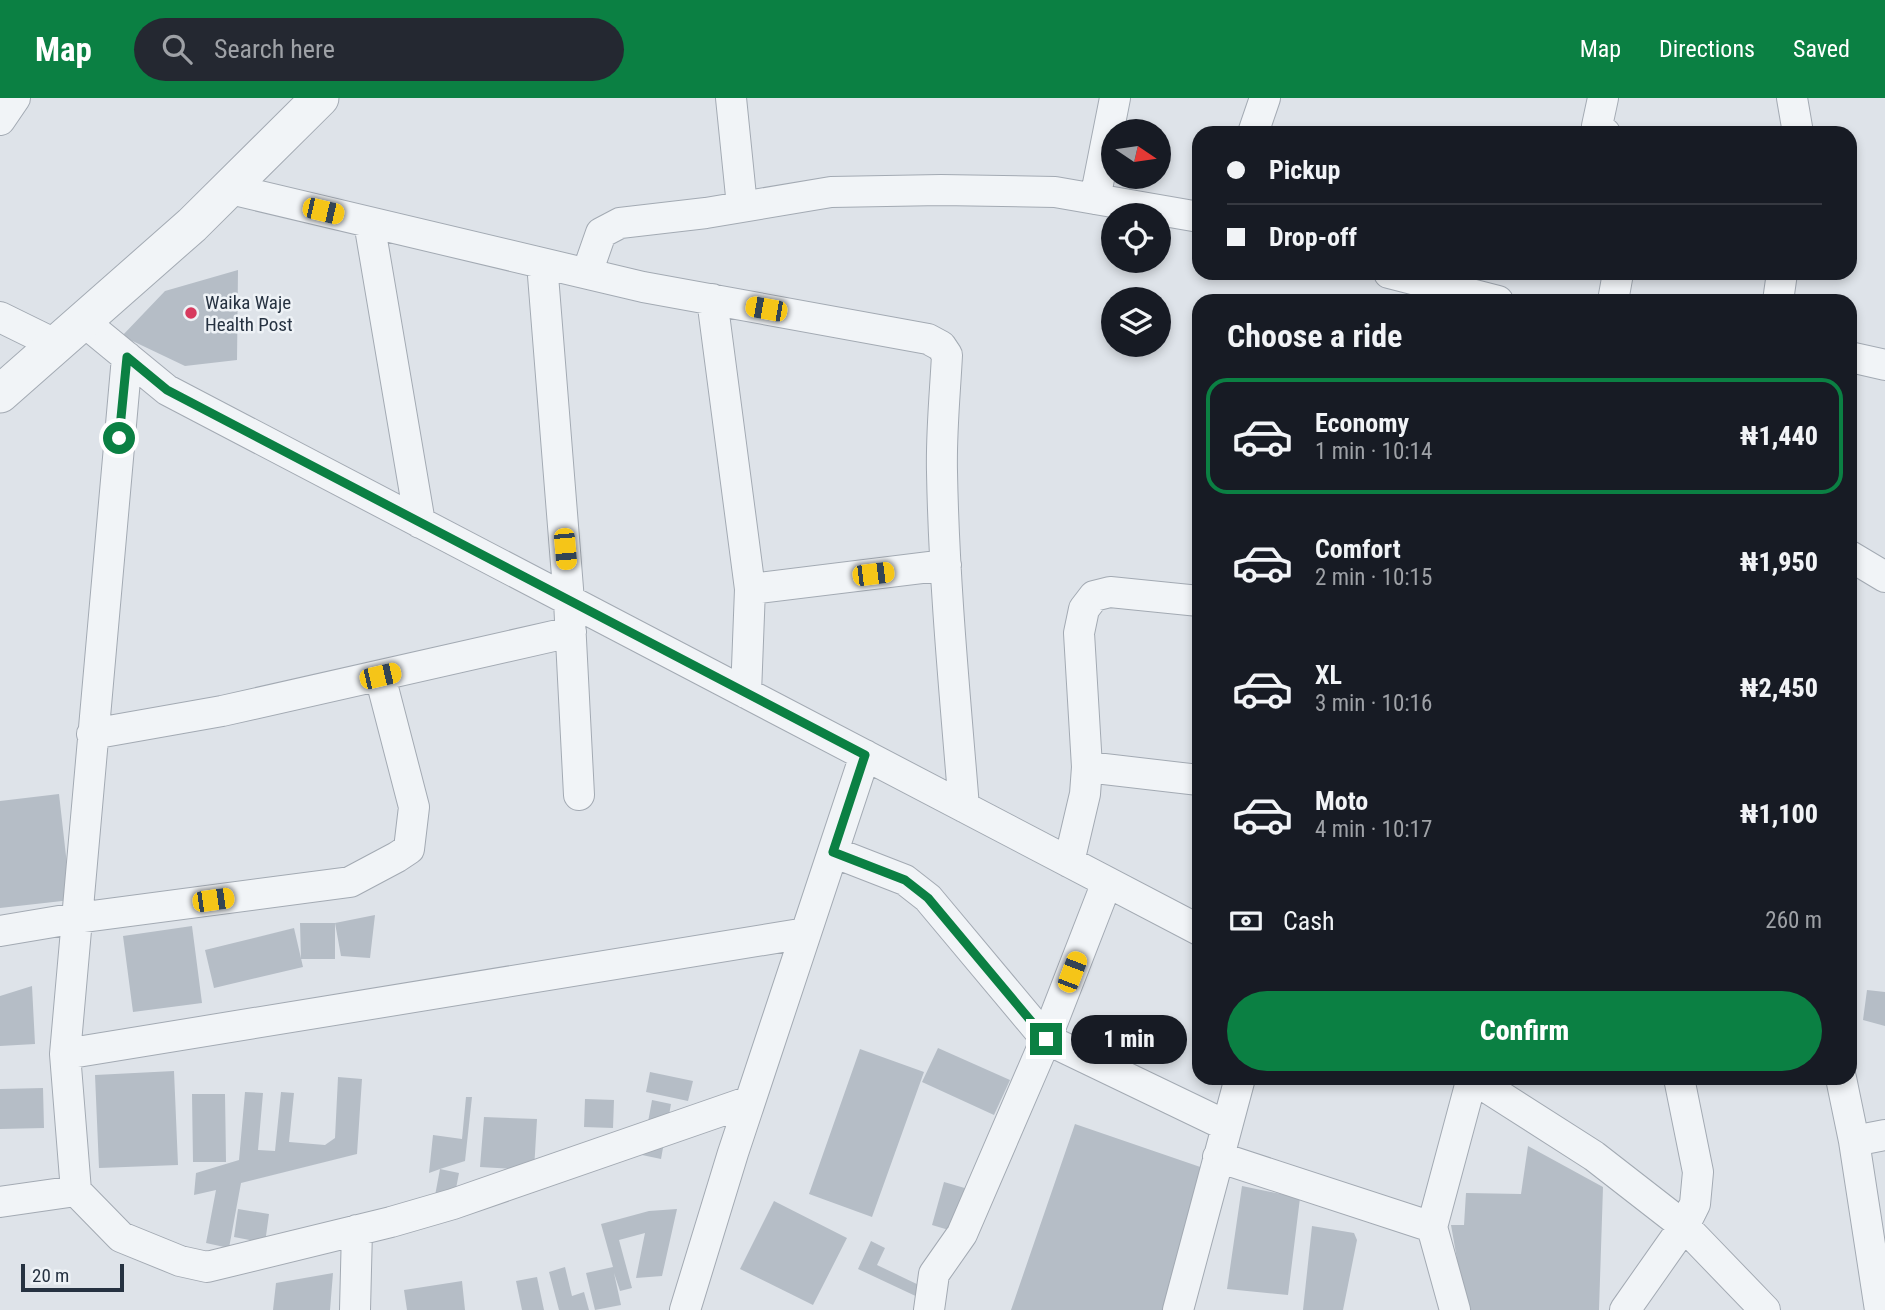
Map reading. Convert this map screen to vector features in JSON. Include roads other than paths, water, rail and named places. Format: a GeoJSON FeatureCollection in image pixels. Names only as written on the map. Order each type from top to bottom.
{"type":"FeatureCollection","features":[{"type":"Feature","properties":{"kind":"street"},"geometry":{"type":"LineString","coordinates":[[0,120],[15,98]]}},
{"type":"Feature","properties":{"kind":"street"},"geometry":{"type":"LineString","coordinates":[[0,394],[192,225],[320,98]]}},
{"type":"Feature","properties":{"kind":"street"},"geometry":{"type":"LineString","coordinates":[[731,98],[742,206]]}},
{"type":"Feature","properties":{"kind":"street"},"geometry":{"type":"LineString","coordinates":[[1095,199],[1115,98]]}},
{"type":"Feature","properties":{"kind":"street"},"geometry":{"type":"LineString","coordinates":[[1255,126],[1265,98]]}},
{"type":"Feature","properties":{"kind":"street"},"geometry":{"type":"LineString","coordinates":[[1597,126],[1603,98]]}},
{"type":"Feature","properties":{"kind":"street"},"geometry":{"type":"LineString","coordinates":[[1793,98],[1797,126]]}},
{"type":"Feature","properties":{"kind":"street"},"geometry":{"type":"LineString","coordinates":[[230,189],[643,287],[928,339],[941,346],[947,355],[942,470],[946,565],[964,807]]}},
{"type":"Feature","properties":{"kind":"street"},"geometry":{"type":"LineString","coordinates":[[587,273],[601,233],[621,223],[845,191],[1055,192],[1192,216]]}},
{"type":"Feature","properties":{"kind":"street"},"geometry":{"type":"LineString","coordinates":[[369,222],[420,523]]}},
{"type":"Feature","properties":{"kind":"street"},"geometry":{"type":"LineString","coordinates":[[542,263],[569,601],[579,794]]}},
{"type":"Feature","properties":{"kind":"street"},"geometry":{"type":"LineString","coordinates":[[1416,280],[1471,294]]}},
{"type":"Feature","properties":{"kind":"street"},"geometry":{"type":"LineString","coordinates":[[712,299],[750,589],[746,693]]}},
{"type":"Feature","properties":{"kind":"street"},"geometry":{"type":"LineString","coordinates":[[0,317],[70,333],[127,357],[167,390],[1192,926]]}},
{"type":"Feature","properties":{"kind":"street"},"geometry":{"type":"LineString","coordinates":[[127,357],[65,1054],[76,1191],[121,1237],[180,1261],[207,1267],[453,1204],[750,1101]]}},
{"type":"Feature","properties":{"kind":"street"},"geometry":{"type":"LineString","coordinates":[[1857,359],[1885,365]]}},
{"type":"Feature","properties":{"kind":"street"},"geometry":{"type":"LineString","coordinates":[[1857,560],[1885,577]]}},
{"type":"Feature","properties":{"kind":"street"},"geometry":{"type":"LineString","coordinates":[[750,589],[946,565]]}},
{"type":"Feature","properties":{"kind":"street"},"geometry":{"type":"LineString","coordinates":[[1069,862],[1085,794],[1087,767],[1079,633],[1084,608],[1094,596],[1110,592],[1192,600]]}},
{"type":"Feature","properties":{"kind":"street"},"geometry":{"type":"LineString","coordinates":[[92,734],[222,711],[571,632]]}},
{"type":"Feature","properties":{"kind":"street"},"geometry":{"type":"LineString","coordinates":[[0,932],[77,918],[350,882],[409,849],[414,807],[380,676]]}},
{"type":"Feature","properties":{"kind":"street"},"geometry":{"type":"LineString","coordinates":[[685,1310],[750,1101],[865,755]]}},
{"type":"Feature","properties":{"kind":"street"},"geometry":{"type":"LineString","coordinates":[[1087,767],[1192,779]]}},
{"type":"Feature","properties":{"kind":"street"},"geometry":{"type":"LineString","coordinates":[[833,852],[905,880],[928,898],[1046,1039],[1227,1126]]}},
{"type":"Feature","properties":{"kind":"street"},"geometry":{"type":"LineString","coordinates":[[929,1310],[934,1274],[962,1234],[1046,1039],[1107,882]]}},
{"type":"Feature","properties":{"kind":"street"},"geometry":{"type":"LineString","coordinates":[[65,1054],[806,933]]}},
{"type":"Feature","properties":{"kind":"street"},"geometry":{"type":"LineString","coordinates":[[1178,1310],[1238,1085]]}},
{"type":"Feature","properties":{"kind":"street"},"geometry":{"type":"LineString","coordinates":[[1455,1310],[1432,1227],[1470,1085]]}},
{"type":"Feature","properties":{"kind":"street"},"geometry":{"type":"LineString","coordinates":[[1483,1085],[1594,1156],[1684,1226],[1765,1310]]}},
{"type":"Feature","properties":{"kind":"street"},"geometry":{"type":"LineString","coordinates":[[1625,1310],[1684,1226],[1695,1204],[1698,1172],[1680,1085]]}},
{"type":"Feature","properties":{"kind":"street"},"geometry":{"type":"LineString","coordinates":[[1842,1085],[1882,1309]]}},
{"type":"Feature","properties":{"kind":"street"},"geometry":{"type":"LineString","coordinates":[[1854,1141],[1885,1135]]}},
{"type":"Feature","properties":{"kind":"street"},"geometry":{"type":"LineString","coordinates":[[1218,1157],[1432,1227]]}},
{"type":"Feature","properties":{"kind":"street"},"geometry":{"type":"LineString","coordinates":[[0,1202],[76,1191]]}},
{"type":"Feature","properties":{"kind":"street"},"geometry":{"type":"LineString","coordinates":[[355,1310],[357,1230]]}},
{"type":"Feature","properties":{"kind":"place","name":"Waika Waje Health Post"},"geometry":{"type":"Point","coordinates":[191,313]}}]}
